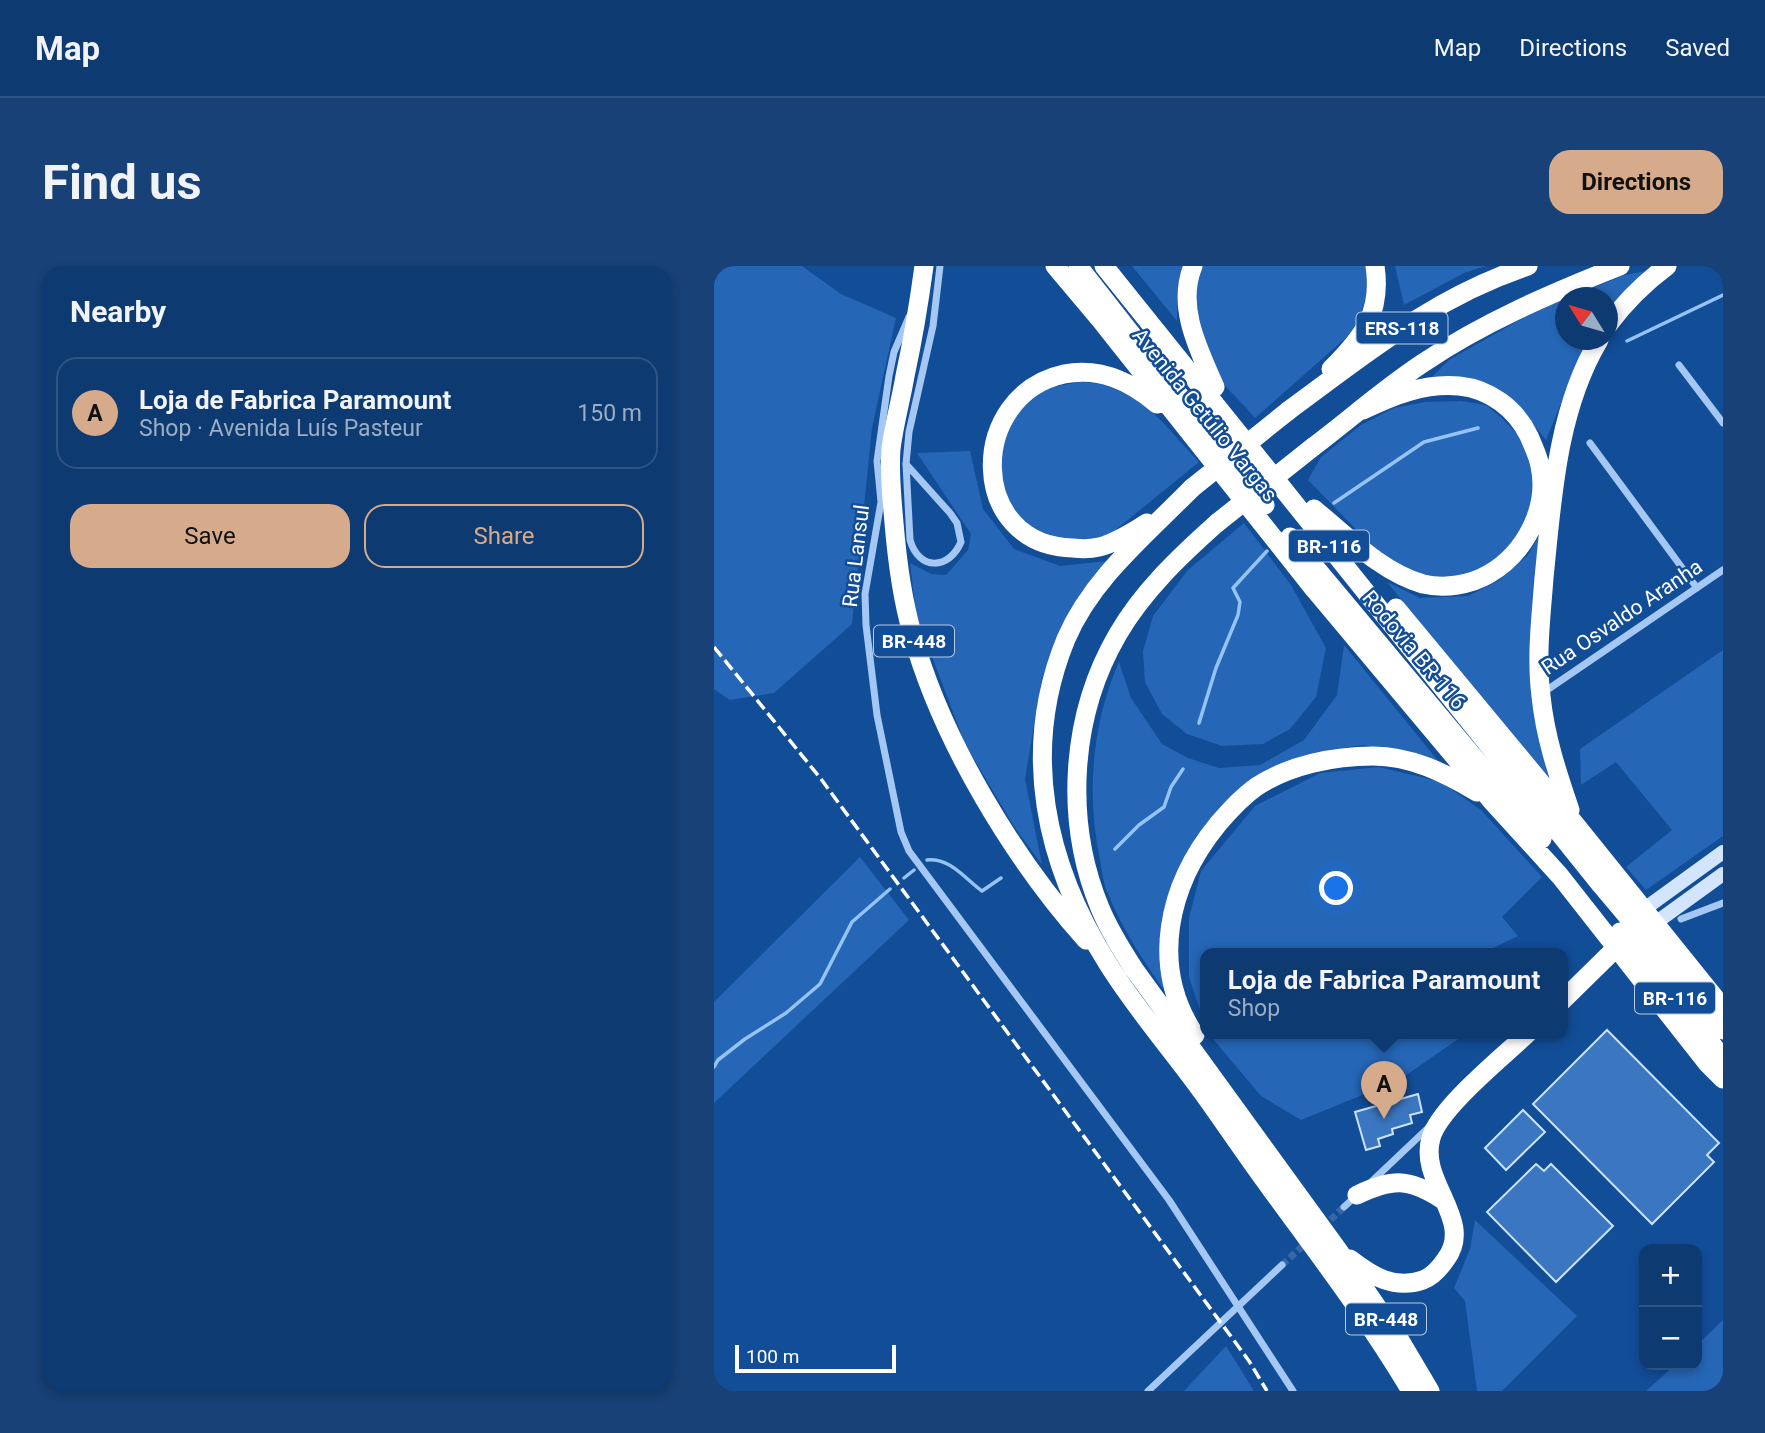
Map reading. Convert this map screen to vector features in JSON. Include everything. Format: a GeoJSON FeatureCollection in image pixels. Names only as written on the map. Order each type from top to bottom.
{"type":"FeatureCollection","features":[{"type":"Feature","properties":{"kind":"highway","name":"BR-448"},"geometry":{"type":"LineString","coordinates":[[924,266],[891,450],[891,493],[896,548],[911,631],[940,712],[957,749],[1016,848],[1059,909],[1108,965],[1324,1260],[1389,1353],[1411,1391]]}},
{"type":"Feature","properties":{"kind":"highway","name":"Avenida Getúlio Vargas"},"geometry":{"type":"LineString","coordinates":[[1055,266],[1187,418],[1314,589],[1490,799],[1560,876],[1637,975],[1715,1060]]}},
{"type":"Feature","properties":{"kind":"highway","name":"Rodovia BR-116"},"geometry":{"type":"LineString","coordinates":[[1078,266],[1187,418],[1297,547],[1715,1060]]}},
{"type":"Feature","properties":{"kind":"highway"},"geometry":{"type":"LineString","coordinates":[[1193,266],[1187,295],[1189,317],[1194,338],[1215,387]]}},
{"type":"Feature","properties":{"kind":"highway"},"geometry":{"type":"LineString","coordinates":[[1288,411],[1360,337],[1377,298],[1375,266]]}},
{"type":"Feature","properties":{"kind":"highway","name":"ERS-118"},"geometry":{"type":"LineString","coordinates":[[1288,411],[1416,318],[1464,291],[1528,266]]}},
{"type":"Feature","properties":{"kind":"highway","name":"ERS-118"},"geometry":{"type":"LineString","coordinates":[[1313,447],[1422,363],[1524,307],[1620,266]]}},
{"type":"Feature","properties":{"kind":"highway"},"geometry":{"type":"LineString","coordinates":[[1618,311],[1648,280],[1667,266]]}},
{"type":"Feature","properties":{"kind":"highway","name":"Rodovia BR-116"},"geometry":{"type":"LineString","coordinates":[[1108,271],[1215,387],[1575,824],[1720,1006]]}},
{"type":"Feature","properties":{"kind":"highway","name":"Rodovia BR-116"},"geometry":{"type":"LineString","coordinates":[[1108,271],[1601,885],[1723,1030]]}},
{"type":"Feature","properties":{"kind":"highway"},"geometry":{"type":"LineString","coordinates":[[1575,824],[1554,766],[1541,694],[1538,648],[1547,546],[1561,443],[1576,392],[1595,350]]}},
{"type":"Feature","properties":{"kind":"highway"},"geometry":{"type":"LineString","coordinates":[[1175,506],[1121,539],[1098,548],[1059,548],[1042,544],[1018,529],[1007,516],[998,500],[992,479],[991,458],[1008,410],[1033,387],[1054,377],[1075,372],[1102,373],[1124,380],[1187,418]]}},
{"type":"Feature","properties":{"kind":"highway"},"geometry":{"type":"LineString","coordinates":[[1314,509],[1377,561],[1424,584],[1463,585],[1480,579],[1513,556],[1525,541],[1539,507],[1541,469],[1537,452],[1524,424],[1502,403],[1484,393],[1441,385],[1401,393],[1363,410]]}},
{"type":"Feature","properties":{"kind":"highway","name":"BR-448"},"geometry":{"type":"LineString","coordinates":[[1108,965],[1078,910],[1063,875],[1045,811],[1041,758],[1048,702],[1067,638],[1098,586],[1122,558],[1192,488],[1288,411]]}},
{"type":"Feature","properties":{"kind":"highway","name":"BR-448"},"geometry":{"type":"LineString","coordinates":[[1313,447],[1217,523],[1167,570],[1119,632],[1094,683],[1079,745],[1077,782],[1083,852],[1100,909],[1115,940],[1338,1250],[1401,1342],[1430,1391]]}},
{"type":"Feature","properties":{"kind":"highway"},"geometry":{"type":"LineString","coordinates":[[1216,1080],[1213,1063],[1190,1028],[1176,997],[1169,938],[1172,910],[1185,873],[1204,841],[1226,814],[1256,787],[1285,774],[1318,762],[1375,756],[1424,765],[1451,776],[1490,799]]}},
{"type":"Feature","properties":{"kind":"highway"},"geometry":{"type":"LineString","coordinates":[[1568,996],[1616,947]]}},
{"type":"Feature","properties":{"kind":"highway"},"geometry":{"type":"LineString","coordinates":[[1338,1250],[1380,1279],[1397,1284],[1426,1278],[1438,1270],[1449,1254],[1453,1240],[1452,1215],[1430,1170],[1428,1154],[1433,1130],[1448,1110],[1522,1039]]}},
{"type":"Feature","properties":{"kind":"highway","name":"BR-116"},"geometry":{"type":"LineString","coordinates":[[1715,1060],[1723,1081]]}},
{"type":"Feature","properties":{"kind":"highway"},"geometry":{"type":"LineString","coordinates":[[1351,1201],[1378,1185],[1398,1181],[1418,1185],[1444,1201]]}},
{"type":"Feature","properties":{"kind":"main road"},"geometry":{"type":"LineString","coordinates":[[1648,917],[1723,852]]}},
{"type":"Feature","properties":{"kind":"main road"},"geometry":{"type":"LineString","coordinates":[[1648,917],[1723,874]]}},
{"type":"Feature","properties":{"kind":"street"},"geometry":{"type":"LineString","coordinates":[[906,464],[957,523],[961,542],[953,555],[944,561],[934,564],[925,561],[913,549],[906,464],[909,432],[933,326],[940,266]]}},
{"type":"Feature","properties":{"kind":"street","name":"Rua Lansul"},"geometry":{"type":"LineString","coordinates":[[920,295],[894,352],[889,376],[877,461],[881,502],[865,594],[878,724],[901,832],[909,851],[1169,1200],[1293,1391]]}},
{"type":"Feature","properties":{"kind":"street"},"geometry":{"type":"LineString","coordinates":[[1679,365],[1723,423]]}},
{"type":"Feature","properties":{"kind":"street"},"geometry":{"type":"LineString","coordinates":[[1590,443],[1697,588]]}},
{"type":"Feature","properties":{"kind":"street","name":"Rua Osvaldo Aranha"},"geometry":{"type":"LineString","coordinates":[[1541,694],[1723,570]]}},
{"type":"Feature","properties":{"kind":"street"},"geometry":{"type":"LineString","coordinates":[[1681,919],[1723,903]]}},
{"type":"Feature","properties":{"kind":"street"},"geometry":{"type":"LineString","coordinates":[[1351,1201],[1448,1110]]}},
{"type":"Feature","properties":{"kind":"street"},"geometry":{"type":"LineString","coordinates":[[1148,1391],[1282,1265]]}},
{"type":"Feature","properties":{"kind":"shaded area"},"geometry":{"type":"Polygon","coordinates":[[[714,266],[802,266],[841,294],[896,318],[872,428],[852,624],[774,693],[730,700],[714,689],[714,266]]]}},
{"type":"Feature","properties":{"kind":"shaded area"},"geometry":{"type":"Polygon","coordinates":[[[1132,266],[1185,266],[1178,285],[1177,321],[1132,266]]]}},
{"type":"Feature","properties":{"kind":"shaded area"},"geometry":{"type":"Polygon","coordinates":[[[1203,266],[1366,266],[1366,294],[1362,311],[1348,336],[1255,418],[1226,387],[1206,356],[1196,305],[1203,266]]]}},
{"type":"Feature","properties":{"kind":"shaded area"},"geometry":{"type":"Polygon","coordinates":[[[1395,266],[1486,266],[1464,273],[1404,305],[1395,266]]]}},
{"type":"Feature","properties":{"kind":"shaded area"},"geometry":{"type":"Polygon","coordinates":[[[1652,270],[1618,303],[1618,287],[1595,287],[1624,275],[1652,270]]]}},
{"type":"Feature","properties":{"kind":"shaded area"},"geometry":{"type":"Polygon","coordinates":[[[1555,303],[1555,350],[1583,350],[1546,440],[1528,418],[1430,379],[1449,360],[1535,311],[1555,303]]]}},
{"type":"Feature","properties":{"kind":"shaded area"},"geometry":{"type":"Polygon","coordinates":[[[1080,382],[1107,385],[1134,398],[1158,417],[1199,462],[1113,532],[1092,541],[1063,544],[1022,524],[996,478],[1004,430],[1034,395],[1052,387],[1080,382]]]}},
{"type":"Feature","properties":{"kind":"shaded area"},"geometry":{"type":"Polygon","coordinates":[[[1461,401],[1486,405],[1519,436],[1531,461],[1534,489],[1528,517],[1517,539],[1499,560],[1468,575],[1445,579],[1420,576],[1380,554],[1308,480],[1321,457],[1361,425],[1394,408],[1425,402],[1461,401]]]}},
{"type":"Feature","properties":{"kind":"shaded area"},"geometry":{"type":"Polygon","coordinates":[[[970,451],[983,509],[1014,549],[1060,566],[1107,561],[1081,592],[1042,678],[1025,779],[1042,865],[1015,828],[965,744],[916,614],[910,563],[931,574],[946,575],[968,550],[971,534],[917,453],[970,451]]]}},
{"type":"Feature","properties":{"kind":"shaded area"},"geometry":{"type":"Polygon","coordinates":[[[1244,523],[1291,585],[1326,648],[1316,697],[1290,729],[1263,744],[1222,746],[1187,734],[1162,714],[1145,682],[1143,651],[1153,616],[1188,570],[1244,523]]]}},
{"type":"Feature","properties":{"kind":"shaded area"},"geometry":{"type":"Polygon","coordinates":[[[1541,532],[1534,712],[1549,780],[1387,582],[1420,598],[1468,596],[1498,581],[1528,555],[1541,532]]]}},
{"type":"Feature","properties":{"kind":"shaded area"},"geometry":{"type":"Polygon","coordinates":[[[1344,645],[1439,762],[1363,745],[1316,752],[1264,774],[1220,806],[1184,860],[1164,909],[1164,977],[1169,997],[1119,919],[1104,884],[1096,835],[1093,784],[1097,734],[1119,662],[1131,698],[1162,744],[1188,758],[1219,768],[1260,765],[1304,740],[1337,695],[1344,645]]]}},
{"type":"Feature","properties":{"kind":"shaded area"},"geometry":{"type":"Polygon","coordinates":[[[1723,650],[1723,836],[1646,890],[1626,867],[1672,830],[1616,762],[1581,785],[1580,749],[1723,650]]]}},
{"type":"Feature","properties":{"kind":"shaded area"},"geometry":{"type":"Polygon","coordinates":[[[1379,767],[1441,782],[1481,810],[1542,877],[1502,917],[1518,936],[1493,948],[1200,948],[1200,1011],[1189,977],[1189,918],[1201,871],[1255,806],[1320,773],[1379,767]]]}},
{"type":"Feature","properties":{"kind":"shaded area"},"geometry":{"type":"Polygon","coordinates":[[[860,857],[909,920],[714,1103],[714,1002],[860,857]]]}},
{"type":"Feature","properties":{"kind":"shaded area"},"geometry":{"type":"Polygon","coordinates":[[[1213,1039],[1458,1039],[1399,1080],[1301,1120],[1261,1096],[1213,1039]]]}},
{"type":"Feature","properties":{"kind":"shaded area"},"geometry":{"type":"Polygon","coordinates":[[[1475,1220],[1577,1316],[1502,1391],[1477,1391],[1465,1301],[1454,1288],[1470,1249],[1475,1220]]]}},
{"type":"Feature","properties":{"kind":"shaded area"},"geometry":{"type":"Polygon","coordinates":[[[1723,1320],[1723,1391],[1646,1391],[1669,1370],[1702,1370],[1702,1340],[1723,1320]]]}},
{"type":"Feature","properties":{"kind":"shaded area"},"geometry":{"type":"Polygon","coordinates":[[[1226,1346],[1254,1391],[1184,1391],[1226,1346]]]}},
{"type":"Feature","properties":{"kind":"building"},"geometry":{"type":"Polygon","coordinates":[[[1607,1030],[1719,1143],[1707,1155],[1714,1162],[1652,1224],[1533,1104],[1607,1030]]]}},
{"type":"Feature","properties":{"kind":"building"},"geometry":{"type":"Polygon","coordinates":[[[1418,1094],[1422,1112],[1410,1115],[1412,1123],[1392,1129],[1393,1134],[1378,1139],[1380,1146],[1366,1150],[1355,1112],[1418,1094]]]}},
{"type":"Feature","properties":{"kind":"building"},"geometry":{"type":"Polygon","coordinates":[[[1523,1110],[1545,1132],[1506,1170],[1485,1148],[1523,1110]]]}},
{"type":"Feature","properties":{"kind":"building"},"geometry":{"type":"Polygon","coordinates":[[[1536,1164],[1544,1171],[1551,1164],[1613,1226],[1556,1282],[1487,1212],[1536,1164]]]}},
{"type":"Feature","properties":{"kind":"waterway"},"geometry":{"type":"LineString","coordinates":[[1627,341],[1723,295]]}},
{"type":"Feature","properties":{"kind":"waterway"},"geometry":{"type":"LineString","coordinates":[[1334,503],[1424,442],[1478,428]]}},
{"type":"Feature","properties":{"kind":"waterway"},"geometry":{"type":"LineString","coordinates":[[1199,723],[1216,668],[1238,615],[1240,602],[1233,588],[1267,551]]}},
{"type":"Feature","properties":{"kind":"waterway"},"geometry":{"type":"LineString","coordinates":[[1115,849],[1139,825],[1164,807],[1171,787],[1183,769]]}},
{"type":"Feature","properties":{"kind":"waterway"},"geometry":{"type":"LineString","coordinates":[[927,860],[943,862],[982,891],[1001,878]]}},
{"type":"Feature","properties":{"kind":"waterway"},"geometry":{"type":"LineString","coordinates":[[904,878],[914,870]]}},
{"type":"Feature","properties":{"kind":"waterway"},"geometry":{"type":"LineString","coordinates":[[714,1067],[718,1060],[786,1013],[820,984],[852,922],[890,889]]}},
{"type":"Feature","properties":{"kind":"tunnel"},"geometry":{"type":"LineString","coordinates":[[1323,1227],[1344,1207]]}},
{"type":"Feature","properties":{"kind":"tunnel"},"geometry":{"type":"LineString","coordinates":[[1282,1265],[1307,1242]]}},
{"type":"Feature","properties":{"kind":"railway"},"geometry":{"type":"LineString","coordinates":[[714,647],[821,779],[1249,1361],[1267,1391]]}},
{"type":"Feature","properties":{"kind":"place","name":"Loja de Fabrica Paramount"},"geometry":{"type":"Point","coordinates":[1384,1119]}}]}
